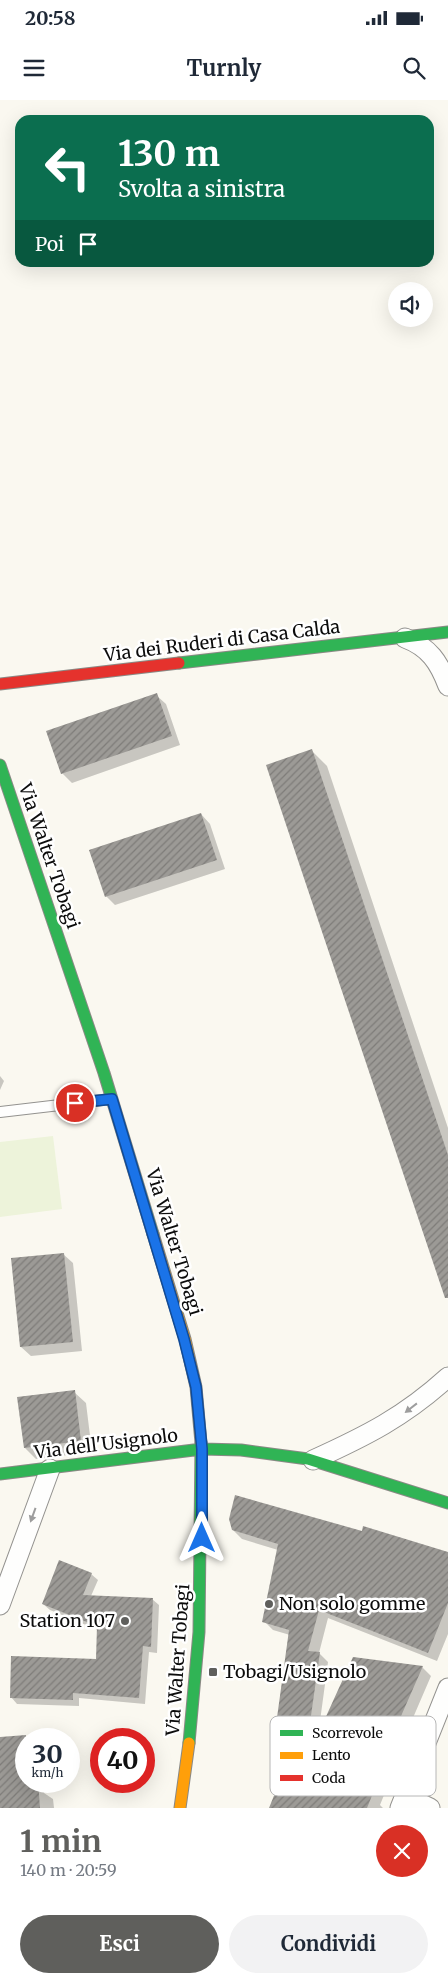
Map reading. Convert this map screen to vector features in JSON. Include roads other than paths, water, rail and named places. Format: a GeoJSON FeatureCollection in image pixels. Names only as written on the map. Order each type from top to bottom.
{"type":"FeatureCollection","features":[{"type":"Feature","properties":{"kind":"street","name":"Via dei Ruderi di Casa Calda"},"geometry":{"type":"LineString","coordinates":[[0,684],[448,632]]}},
{"type":"Feature","properties":{"kind":"street"},"geometry":{"type":"LineString","coordinates":[[403,637],[424,646],[434,656],[448,686]]}},
{"type":"Feature","properties":{"kind":"street","name":"Via Walter Tobagi"},"geometry":{"type":"LineString","coordinates":[[0,765],[112,1099],[184,1339],[196,1387],[202,1449],[199,1632],[187,1770],[180,1808]]}},
{"type":"Feature","properties":{"kind":"street"},"geometry":{"type":"LineString","coordinates":[[313,1460],[385,1426],[402,1415],[448,1377]]}},
{"type":"Feature","properties":{"kind":"street","name":"Via dell'Usignolo"},"geometry":{"type":"LineString","coordinates":[[0,1474],[202,1449],[268,1452],[313,1460],[448,1503]]}},
{"type":"Feature","properties":{"kind":"street"},"geometry":{"type":"LineString","coordinates":[[0,1605],[50,1469]]}},
{"type":"Feature","properties":{"kind":"street"},"geometry":{"type":"LineString","coordinates":[[436,1718],[448,1688]]}},
{"type":"Feature","properties":{"kind":"street"},"geometry":{"type":"LineString","coordinates":[[402,1802],[430,1808]]}},
{"type":"Feature","properties":{"kind":"lane"},"geometry":{"type":"LineString","coordinates":[[0,1112],[112,1099]]}},
{"type":"Feature","properties":{"kind":"place","name":"Non solo gomme"},"geometry":{"type":"Point","coordinates":[269,1604]}},
{"type":"Feature","properties":{"kind":"place","name":"Station 107"},"geometry":{"type":"Point","coordinates":[125,1621]}},
{"type":"Feature","properties":{"kind":"place","name":"Tobagi/Usignolo"},"geometry":{"type":"Point","coordinates":[213,1672]}}]}
